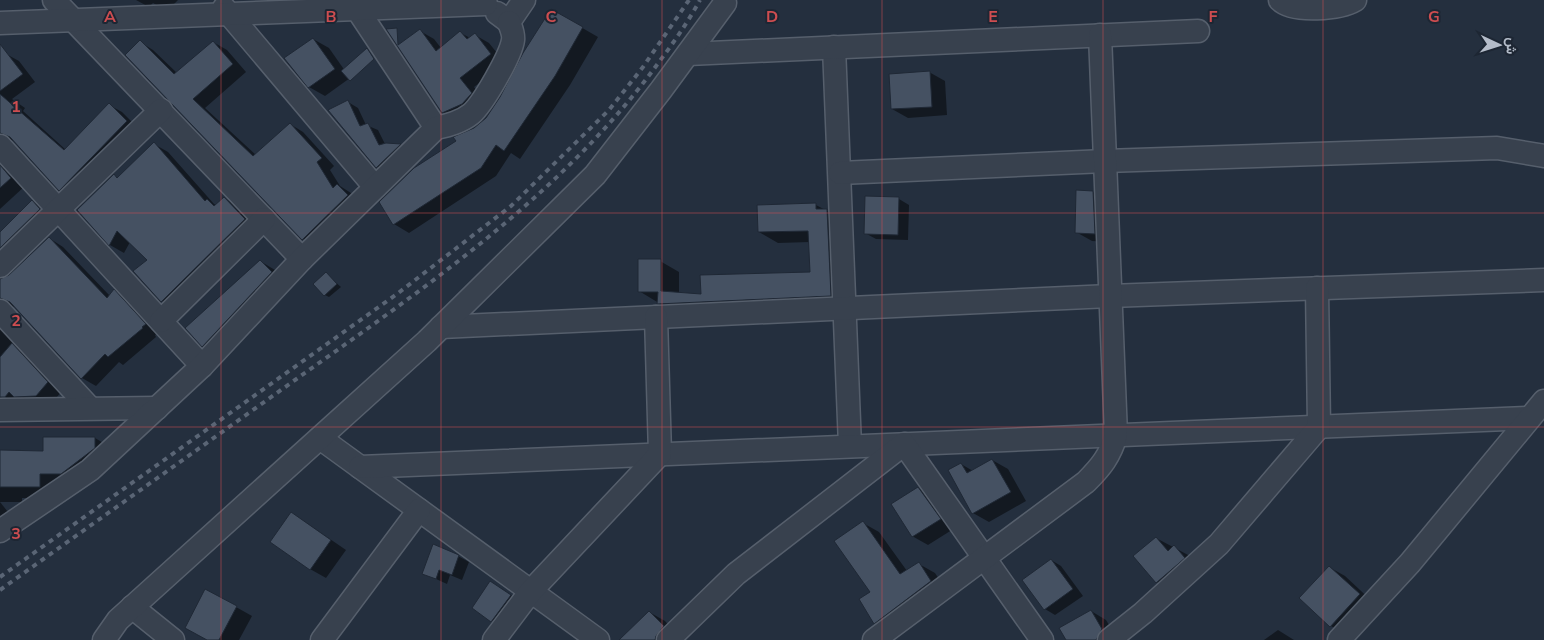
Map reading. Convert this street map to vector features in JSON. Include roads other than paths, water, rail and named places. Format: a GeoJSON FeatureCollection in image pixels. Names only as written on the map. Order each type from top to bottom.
{"type":"FeatureCollection","features":[{"type":"Feature","properties":{"kind":"street"},"geometry":{"type":"LineString","coordinates":[[54,0],[302,259]]}},
{"type":"Feature","properties":{"kind":"street"},"geometry":{"type":"LineString","coordinates":[[508,22],[524,0]]}},
{"type":"Feature","properties":{"kind":"street"},"geometry":{"type":"LineString","coordinates":[[1280,0],[1288,6],[1334,8],[1355,0]]}},
{"type":"Feature","properties":{"kind":"street"},"geometry":{"type":"LineString","coordinates":[[0,23],[75,21],[224,7],[358,10],[483,2],[508,22],[514,39],[486,94],[472,113],[457,123],[436,128],[302,259],[202,366],[90,470],[0,531]]}},
{"type":"Feature","properties":{"kind":"street"},"geometry":{"type":"LineString","coordinates":[[104,640],[118,620],[441,327],[595,175],[725,3]]}},
{"type":"Feature","properties":{"kind":"street"},"geometry":{"type":"LineString","coordinates":[[224,7],[375,187]]}},
{"type":"Feature","properties":{"kind":"street"},"geometry":{"type":"LineString","coordinates":[[358,10],[436,128]]}},
{"type":"Feature","properties":{"kind":"street"},"geometry":{"type":"LineString","coordinates":[[688,54],[1198,30]]}},
{"type":"Feature","properties":{"kind":"street"},"geometry":{"type":"LineString","coordinates":[[874,640],[1086,482],[1103,466],[1111,452],[1116,435],[1100,35]]}},
{"type":"Feature","properties":{"kind":"street"},"geometry":{"type":"LineString","coordinates":[[834,47],[850,446]]}},
{"type":"Feature","properties":{"kind":"street"},"geometry":{"type":"LineString","coordinates":[[0,266],[161,110]]}},
{"type":"Feature","properties":{"kind":"street"},"geometry":{"type":"LineString","coordinates":[[0,146],[202,366]]}},
{"type":"Feature","properties":{"kind":"street"},"geometry":{"type":"LineString","coordinates":[[840,173],[1105,161],[1497,148],[1544,156]]}},
{"type":"Feature","properties":{"kind":"street"},"geometry":{"type":"LineString","coordinates":[[161,321],[264,219]]}},
{"type":"Feature","properties":{"kind":"street"},"geometry":{"type":"LineString","coordinates":[[441,327],[1110,296],[1544,280]]}},
{"type":"Feature","properties":{"kind":"street"},"geometry":{"type":"LineString","coordinates":[[1109,640],[1143,613],[1219,544],[1319,427],[1317,288]]}},
{"type":"Feature","properties":{"kind":"street"},"geometry":{"type":"LineString","coordinates":[[0,311],[89,407]]}},
{"type":"Feature","properties":{"kind":"street"},"geometry":{"type":"LineString","coordinates":[[494,640],[530,591],[660,454],[656,318]]}},
{"type":"Feature","properties":{"kind":"street"},"geometry":{"type":"LineString","coordinates":[[1339,640],[1410,563],[1544,401]]}},
{"type":"Feature","properties":{"kind":"street"},"geometry":{"type":"LineString","coordinates":[[0,410],[89,407],[157,408]]}},
{"type":"Feature","properties":{"kind":"street"},"geometry":{"type":"LineString","coordinates":[[360,467],[1529,418]]}},
{"type":"Feature","properties":{"kind":"street"},"geometry":{"type":"LineString","coordinates":[[320,438],[598,640]]}},
{"type":"Feature","properties":{"kind":"street"},"geometry":{"type":"LineString","coordinates":[[904,444],[1042,640]]}},
{"type":"Feature","properties":{"kind":"street"},"geometry":{"type":"LineString","coordinates":[[668,640],[736,574],[904,444]]}},
{"type":"Feature","properties":{"kind":"street"},"geometry":{"type":"LineString","coordinates":[[322,640],[419,510]]}},
{"type":"Feature","properties":{"kind":"street"},"geometry":{"type":"LineString","coordinates":[[132,607],[173,640]]}},
{"type":"Feature","properties":{"kind":"railway"},"geometry":{"type":"LineString","coordinates":[[0,577],[397,294],[511,206],[609,110],[643,67],[689,0]]}},
{"type":"Feature","properties":{"kind":"railway"},"geometry":{"type":"LineString","coordinates":[[0,590],[394,310],[443,273],[537,196],[580,154],[621,109],[670,47],[700,0]]}}]}
